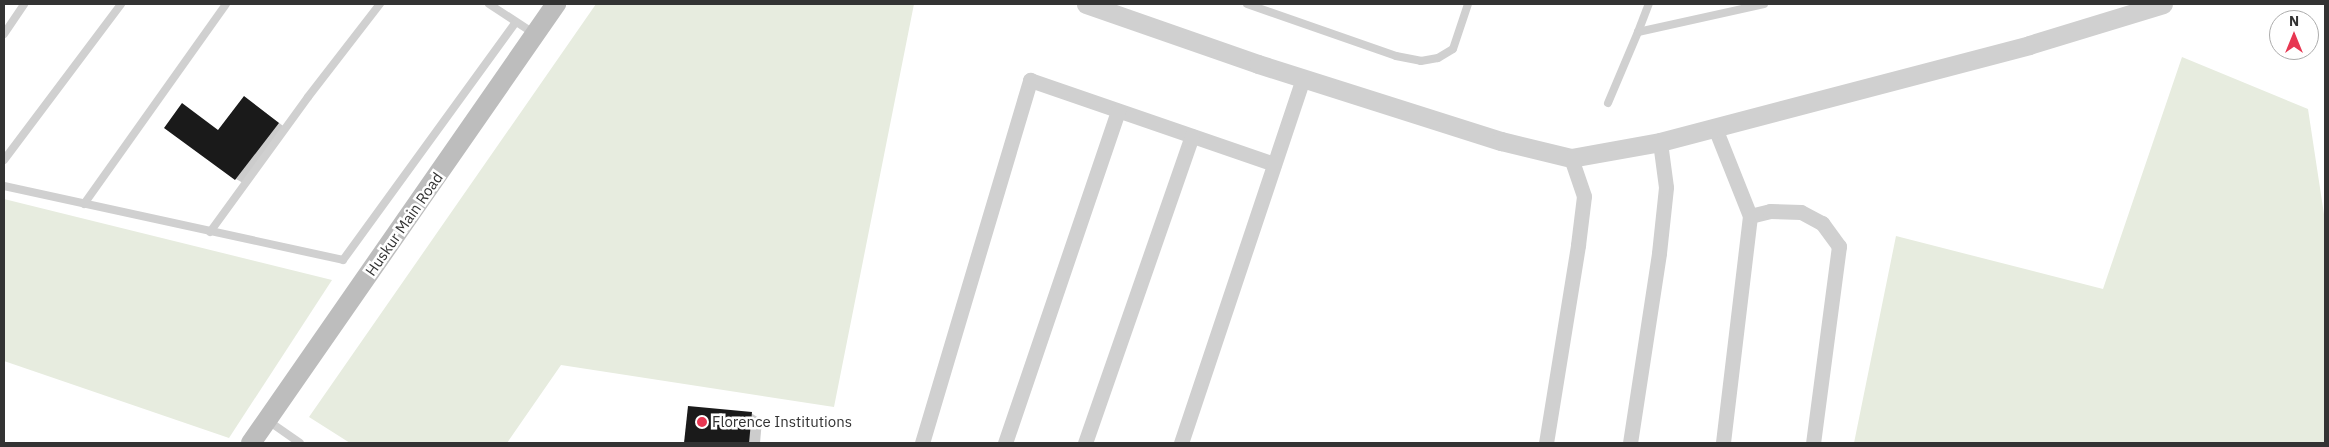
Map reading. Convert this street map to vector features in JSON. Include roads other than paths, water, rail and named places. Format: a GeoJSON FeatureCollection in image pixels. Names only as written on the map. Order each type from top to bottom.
{"type":"FeatureCollection","features":[{"type":"Feature","properties":{"kind":"main road","name":"Huskur Main Road"},"geometry":{"type":"LineString","coordinates":[[251,443],[556,4]]}},
{"type":"Feature","properties":{"kind":"street"},"geometry":{"type":"LineString","coordinates":[[1086,4],[1303,78],[1501,141],[1571,158],[1660,142],[1715,128],[2028,46],[2163,4]]}},
{"type":"Feature","properties":{"kind":"street"},"geometry":{"type":"LineString","coordinates":[[1181,443],[1303,78]]}},
{"type":"Feature","properties":{"kind":"street"},"geometry":{"type":"LineString","coordinates":[[922,443],[1030,80],[1274,164]]}},
{"type":"Feature","properties":{"kind":"street"},"geometry":{"type":"LineString","coordinates":[[1005,443],[1118,111]]}},
{"type":"Feature","properties":{"kind":"street"},"geometry":{"type":"LineString","coordinates":[[1715,128],[1750,216],[1723,443]]}},
{"type":"Feature","properties":{"kind":"street"},"geometry":{"type":"LineString","coordinates":[[1085,443],[1192,136]]}},
{"type":"Feature","properties":{"kind":"street"},"geometry":{"type":"LineString","coordinates":[[1630,443],[1659,253],[1666,187],[1660,142]]}},
{"type":"Feature","properties":{"kind":"street"},"geometry":{"type":"LineString","coordinates":[[1546,443],[1578,245],[1584,196],[1571,158]]}},
{"type":"Feature","properties":{"kind":"street"},"geometry":{"type":"LineString","coordinates":[[1750,216],[1770,211],[1801,212],[1822,223],[1839,246],[1813,443]]}},
{"type":"Feature","properties":{"kind":"lane"},"geometry":{"type":"LineString","coordinates":[[4,34],[24,4]]}},
{"type":"Feature","properties":{"kind":"lane"},"geometry":{"type":"LineString","coordinates":[[4,160],[121,4]]}},
{"type":"Feature","properties":{"kind":"lane"},"geometry":{"type":"LineString","coordinates":[[84,204],[226,4]]}},
{"type":"Feature","properties":{"kind":"lane"},"geometry":{"type":"LineString","coordinates":[[210,232],[308,97],[380,4]]}},
{"type":"Feature","properties":{"kind":"lane"},"geometry":{"type":"LineString","coordinates":[[489,4],[535,34]]}},
{"type":"Feature","properties":{"kind":"lane"},"geometry":{"type":"LineString","coordinates":[[1247,4],[1396,56],[1421,61],[1438,58],[1453,49],[1468,4]]}},
{"type":"Feature","properties":{"kind":"lane"},"geometry":{"type":"LineString","coordinates":[[1608,104],[1649,4]]}},
{"type":"Feature","properties":{"kind":"lane"},"geometry":{"type":"LineString","coordinates":[[1638,32],[1764,4]]}},
{"type":"Feature","properties":{"kind":"lane"},"geometry":{"type":"LineString","coordinates":[[4,186],[343,260],[516,22]]}},
{"type":"Feature","properties":{"kind":"lane"},"geometry":{"type":"LineString","coordinates":[[267,420],[300,443]]}},
{"type":"Feature","properties":{"kind":"place","name":"Florence Institutions"},"geometry":{"type":"Point","coordinates":[702,422]}}]}
